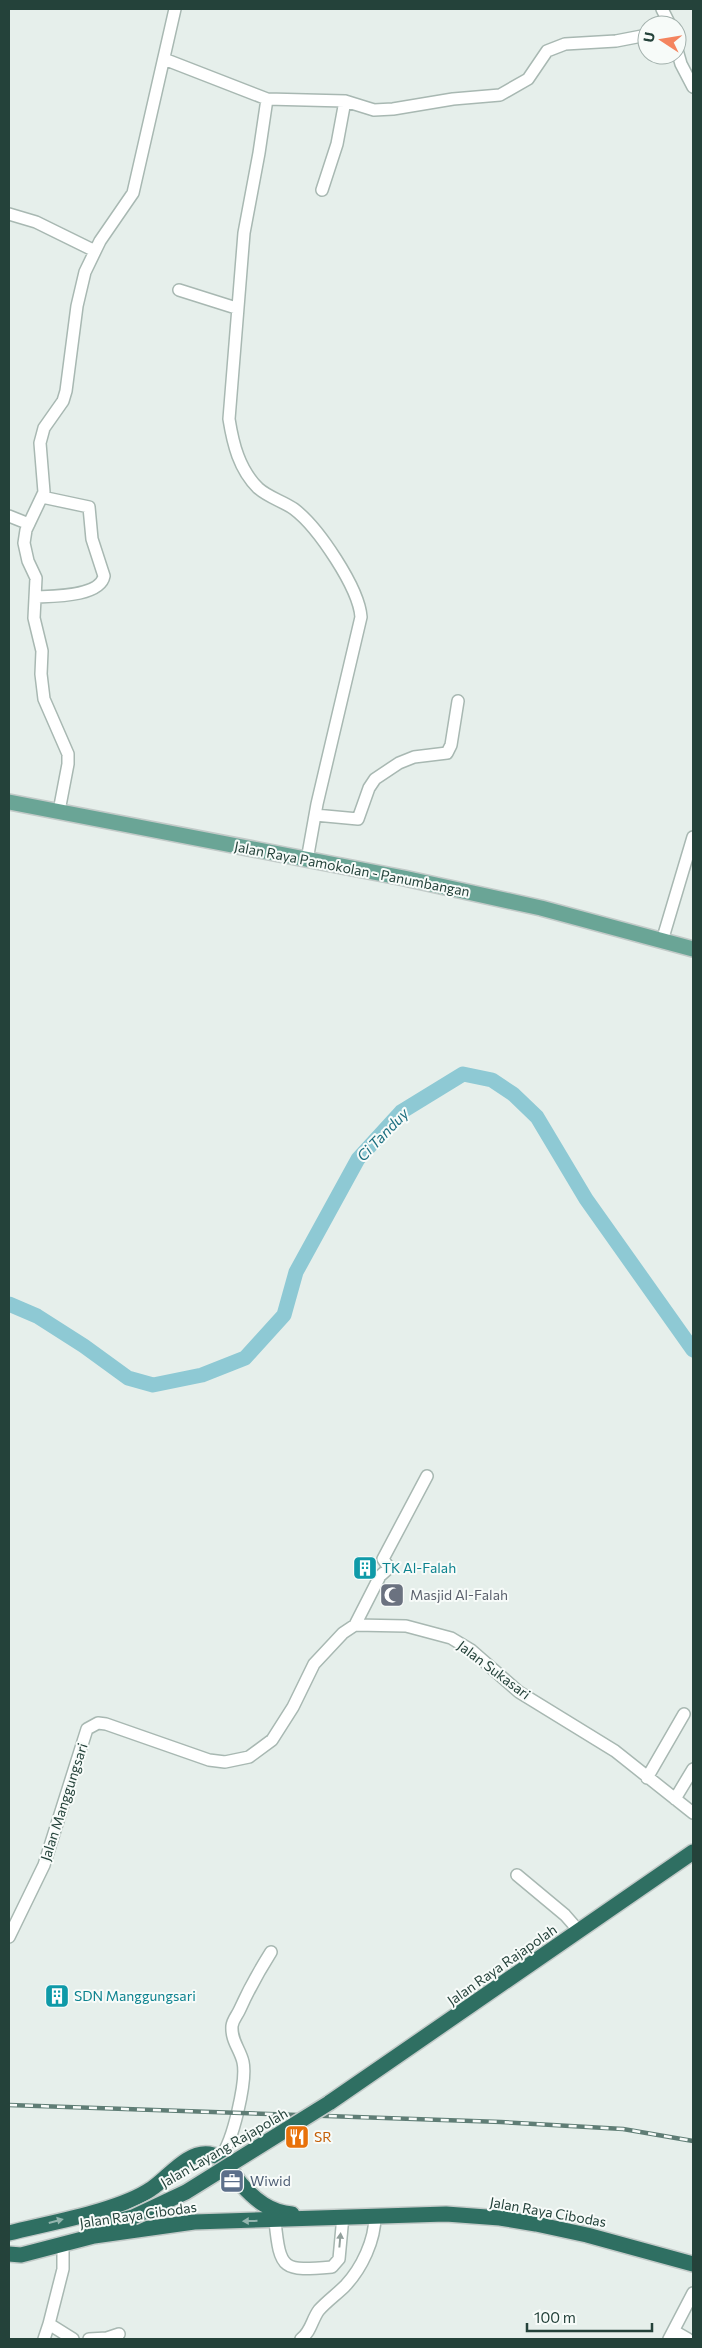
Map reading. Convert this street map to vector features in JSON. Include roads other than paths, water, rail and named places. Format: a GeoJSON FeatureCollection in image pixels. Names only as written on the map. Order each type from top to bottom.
{"type":"FeatureCollection","features":[{"type":"Feature","properties":{"kind":"highway","name":"Jalan Raya Rajapolah"},"geometry":{"type":"LineString","coordinates":[[329,2104],[693,1852]]}},
{"type":"Feature","properties":{"kind":"highway","name":"Jalan Layang Rajapolah"},"geometry":{"type":"LineString","coordinates":[[9,2248],[133,2217],[186,2192],[329,2104]]}},
{"type":"Feature","properties":{"kind":"highway","name":"Jalan Raya Cibodas"},"geometry":{"type":"LineString","coordinates":[[9,2233],[123,2203],[150,2190],[190,2158],[207,2154],[220,2157],[240,2184],[268,2208],[281,2213],[338,2216],[446,2214],[500,2218],[587,2235],[693,2264]]}},
{"type":"Feature","properties":{"kind":"highway","name":"Jalan Raya Cibodas"},"geometry":{"type":"LineString","coordinates":[[9,2254],[20,2255],[94,2236],[194,2222],[338,2216]]}},
{"type":"Feature","properties":{"kind":"main road","name":"Jalan Raya Pamokolan - Panumbangan"},"geometry":{"type":"LineString","coordinates":[[9,802],[404,878],[532,906],[693,949]]}},
{"type":"Feature","properties":{"kind":"street"},"geometry":{"type":"LineString","coordinates":[[59,812],[68,764],[68,754],[44,699],[41,674],[42,651],[34,618],[36,578],[28,561],[24,543],[29,524],[42,497],[44,472],[40,442],[44,428],[63,401],[66,391],[77,306],[84,272],[94,251],[133,193],[175,9]]}},
{"type":"Feature","properties":{"kind":"street"},"geometry":{"type":"LineString","coordinates":[[164,59],[267,99],[345,101],[374,110],[393,109],[453,99],[500,95],[528,79],[547,51],[565,44],[637,37]]}},
{"type":"Feature","properties":{"kind":"street"},"geometry":{"type":"LineString","coordinates":[[682,65],[693,87]]}},
{"type":"Feature","properties":{"kind":"street"},"geometry":{"type":"LineString","coordinates":[[267,99],[244,233],[236,308],[229,419],[233,444],[239,460],[258,487],[294,509],[310,525],[348,580],[360,607],[361,617],[315,815],[307,860]]}},
{"type":"Feature","properties":{"kind":"street"},"geometry":{"type":"LineString","coordinates":[[322,190],[337,144],[345,101]]}},
{"type":"Feature","properties":{"kind":"street"},"geometry":{"type":"LineString","coordinates":[[9,214],[36,222],[94,251]]}},
{"type":"Feature","properties":{"kind":"street"},"geometry":{"type":"LineString","coordinates":[[179,290],[236,308]]}},
{"type":"Feature","properties":{"kind":"street"},"geometry":{"type":"LineString","coordinates":[[35,597],[61,596],[94,589],[100,586],[104,576],[92,539],[89,507],[42,497]]}},
{"type":"Feature","properties":{"kind":"street"},"geometry":{"type":"LineString","coordinates":[[9,516],[29,524]]}},
{"type":"Feature","properties":{"kind":"street"},"geometry":{"type":"LineString","coordinates":[[315,815],[358,819],[369,788],[375,779],[399,763],[414,757],[447,753],[451,745],[458,701]]}},
{"type":"Feature","properties":{"kind":"street"},"geometry":{"type":"LineString","coordinates":[[662,941],[693,837]]}},
{"type":"Feature","properties":{"kind":"street"},"geometry":{"type":"LineString","coordinates":[[356,1625],[380,1576],[389,1568],[383,1559],[427,1476]]}},
{"type":"Feature","properties":{"kind":"street","name":"Jalan Manggungsari"},"geometry":{"type":"LineString","coordinates":[[9,1937],[44,1865],[87,1729],[91,1725],[106,1724],[209,1760],[225,1762],[249,1757],[272,1740],[293,1707],[314,1664],[343,1633],[356,1625]]}},
{"type":"Feature","properties":{"kind":"street","name":"Jalan Sukasari"},"geometry":{"type":"LineString","coordinates":[[356,1625],[406,1626],[451,1638],[471,1650],[519,1692],[615,1751],[693,1813]]}},
{"type":"Feature","properties":{"kind":"street"},"geometry":{"type":"LineString","coordinates":[[647,1778],[684,1714]]}},
{"type":"Feature","properties":{"kind":"street"},"geometry":{"type":"LineString","coordinates":[[675,1799],[693,1769]]}},
{"type":"Feature","properties":{"kind":"street"},"geometry":{"type":"LineString","coordinates":[[517,1875],[565,1915],[579,1931]]}},
{"type":"Feature","properties":{"kind":"street"},"geometry":{"type":"LineString","coordinates":[[220,2157],[226,2150],[235,2125],[244,2070],[241,2056],[232,2037],[234,2018],[249,1987],[270,1952]]}},
{"type":"Feature","properties":{"kind":"street"},"geometry":{"type":"LineString","coordinates":[[275,2220],[278,2251],[282,2259],[290,2267],[298,2270],[307,2270],[332,2268],[339,2259],[338,2216]]}},
{"type":"Feature","properties":{"kind":"street"},"geometry":{"type":"LineString","coordinates":[[301,2339],[306,2336],[319,2310],[347,2284],[360,2264],[372,2240],[376,2216]]}},
{"type":"Feature","properties":{"kind":"street"},"geometry":{"type":"LineString","coordinates":[[44,2339],[63,2269],[63,2244]]}},
{"type":"Feature","properties":{"kind":"street"},"geometry":{"type":"LineString","coordinates":[[688,2339],[671,2335],[693,2293]]}},
{"type":"Feature","properties":{"kind":"street"},"geometry":{"type":"LineString","coordinates":[[48,2324],[74,2339]]}},
{"type":"Feature","properties":{"kind":"street"},"geometry":{"type":"LineString","coordinates":[[89,2339],[107,2338],[119,2334]]}},
{"type":"Feature","properties":{"kind":"waterway","name":"Ci Tanduy"},"geometry":{"type":"LineString","coordinates":[[9,1304],[37,1316],[84,1346],[128,1378],[153,1385],[202,1375],[245,1358],[284,1315],[296,1272],[358,1159],[401,1112],[463,1074],[492,1080],[513,1094],[537,1117],[586,1199],[693,1350]]}},
{"type":"Feature","properties":{"kind":"railway"},"geometry":{"type":"LineString","coordinates":[[9,2105],[501,2122],[623,2129],[693,2141]]}},
{"type":"Feature","properties":{"kind":"place","name":"TK Al-Falah"},"geometry":{"type":"Point","coordinates":[365,1568]}},
{"type":"Feature","properties":{"kind":"place","name":"Masjid Al-Falah"},"geometry":{"type":"Point","coordinates":[392,1595]}},
{"type":"Feature","properties":{"kind":"place","name":"SDN Manggungsari"},"geometry":{"type":"Point","coordinates":[57,1996]}},
{"type":"Feature","properties":{"kind":"place","name":"SR"},"geometry":{"type":"Point","coordinates":[297,2137]}},
{"type":"Feature","properties":{"kind":"place","name":"Wiwid"},"geometry":{"type":"Point","coordinates":[232,2181]}}]}
